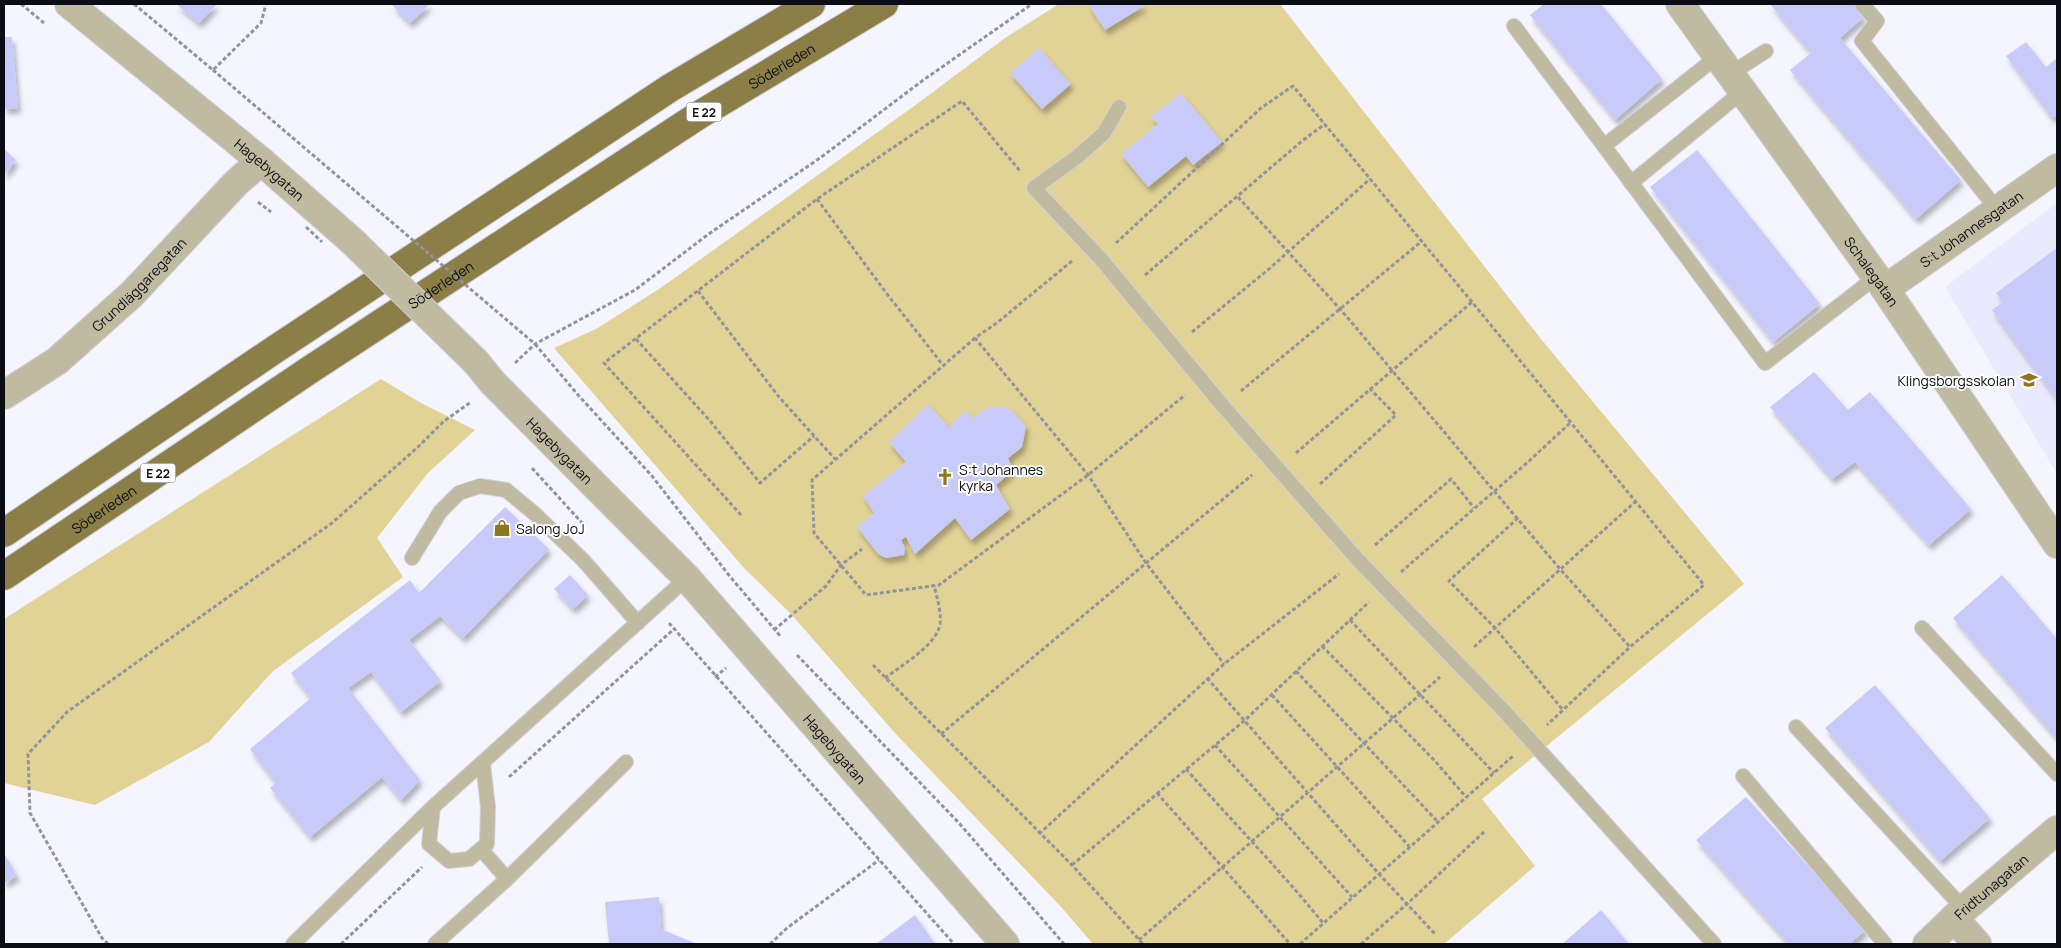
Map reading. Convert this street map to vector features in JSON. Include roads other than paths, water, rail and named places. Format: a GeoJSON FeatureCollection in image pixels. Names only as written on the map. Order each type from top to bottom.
{"type":"FeatureCollection","features":[{"type":"Feature","properties":{"kind":"highway","name":"E 22"},"geometry":{"type":"LineString","coordinates":[[4,533],[274,350],[670,88],[811,4]]}},
{"type":"Feature","properties":{"kind":"highway","name":"Söderleden"},"geometry":{"type":"LineString","coordinates":[[4,576],[311,369],[699,115],[884,4]]}},
{"type":"Feature","properties":{"kind":"street","name":"Hagebygatan"},"geometry":{"type":"LineString","coordinates":[[69,4],[261,161],[352,241],[485,373],[687,578],[996,941]]}},
{"type":"Feature","properties":{"kind":"street","name":"Schalegatan"},"geometry":{"type":"LineString","coordinates":[[1680,4],[1880,283],[2057,544]]}},
{"type":"Feature","properties":{"kind":"street","name":"Grundläggaregatan"},"geometry":{"type":"LineString","coordinates":[[4,395],[57,361],[132,294],[236,183],[261,161]]}},
{"type":"Feature","properties":{"kind":"street","name":"S:t Johannesgatan"},"geometry":{"type":"LineString","coordinates":[[1880,283],[1997,210],[2057,168]]}},
{"type":"Feature","properties":{"kind":"street","name":"Fridtunagatan"},"geometry":{"type":"LineString","coordinates":[[1927,944],[1959,914],[2056,835]]}},
{"type":"Feature","properties":{"kind":"street"},"geometry":{"type":"LineString","coordinates":[[1959,914],[1977,944]]}},
{"type":"Feature","properties":{"kind":"lane"},"geometry":{"type":"LineString","coordinates":[[1862,4],[1877,22],[1862,41],[1997,210]]}},
{"type":"Feature","properties":{"kind":"lane"},"geometry":{"type":"LineString","coordinates":[[1514,26],[1765,364],[1880,283]]}},
{"type":"Feature","properties":{"kind":"lane"},"geometry":{"type":"LineString","coordinates":[[1604,146],[1730,74],[1766,51]]}},
{"type":"Feature","properties":{"kind":"lane"},"geometry":{"type":"LineString","coordinates":[[1631,183],[1730,74]]}},
{"type":"Feature","properties":{"kind":"lane"},"geometry":{"type":"LineString","coordinates":[[1119,107],[1104,133],[1077,157],[1034,188],[1090,246],[1223,406],[1358,560],[1531,741],[1714,944]]}},
{"type":"Feature","properties":{"kind":"lane"},"geometry":{"type":"LineString","coordinates":[[412,558],[440,512],[459,493],[480,486],[506,490],[535,514],[583,560],[638,623]]}},
{"type":"Feature","properties":{"kind":"lane"},"geometry":{"type":"LineString","coordinates":[[292,944],[433,807],[483,764],[687,578]]}},
{"type":"Feature","properties":{"kind":"lane"},"geometry":{"type":"LineString","coordinates":[[1922,628],[2057,774]]}},
{"type":"Feature","properties":{"kind":"lane"},"geometry":{"type":"LineString","coordinates":[[1796,727],[1959,914]]}},
{"type":"Feature","properties":{"kind":"lane"},"geometry":{"type":"LineString","coordinates":[[435,944],[507,879],[626,762]]}},
{"type":"Feature","properties":{"kind":"lane"},"geometry":{"type":"LineString","coordinates":[[433,807],[429,844],[449,861],[469,859],[487,844],[487,800],[483,764]]}},
{"type":"Feature","properties":{"kind":"lane"},"geometry":{"type":"LineString","coordinates":[[1743,776],[1885,944]]}},
{"type":"Feature","properties":{"kind":"lane"},"geometry":{"type":"LineString","coordinates":[[481,849],[507,879]]}},
{"type":"Feature","properties":{"kind":"place","name":"Klingsborgsskolan"},"geometry":{"type":"Point","coordinates":[2029,380]}},
{"type":"Feature","properties":{"kind":"place","name":"S:t Johannes kyrka"},"geometry":{"type":"Point","coordinates":[945,477]}},
{"type":"Feature","properties":{"kind":"place","name":"Salong JoJ"},"geometry":{"type":"Point","coordinates":[502,528]}}]}
